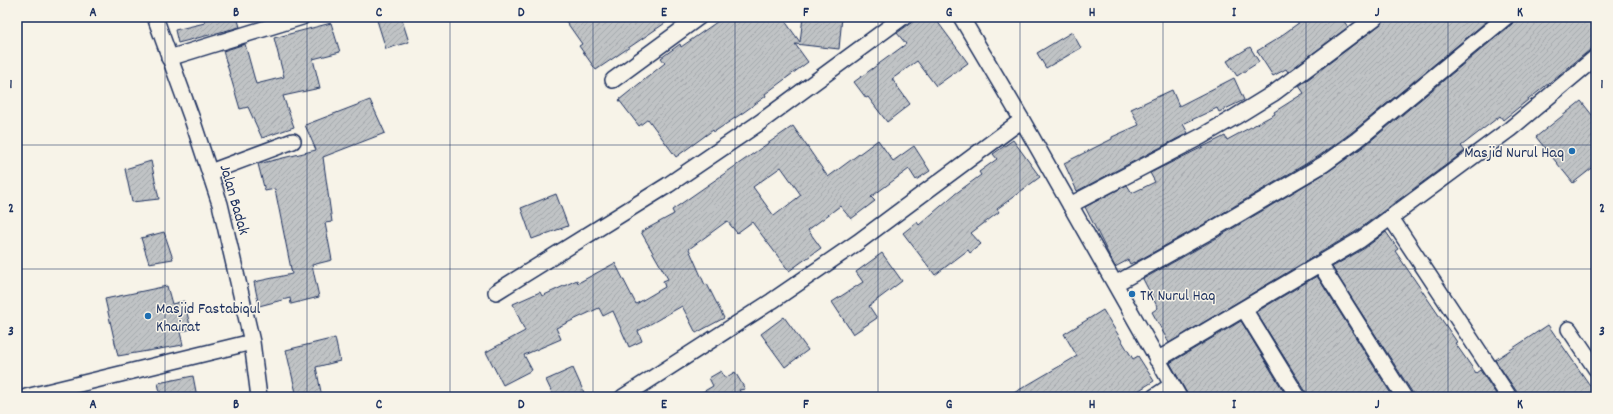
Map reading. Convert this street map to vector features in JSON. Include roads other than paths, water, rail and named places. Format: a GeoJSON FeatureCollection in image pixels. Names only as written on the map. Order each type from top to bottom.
{"type":"FeatureCollection","features":[{"type":"Feature","properties":{"kind":"street","name":"Jalan Badak"},"geometry":{"type":"LineString","coordinates":[[155,17],[220,204],[252,342],[259,397]]}},
{"type":"Feature","properties":{"kind":"street"},"geometry":{"type":"LineString","coordinates":[[169,58],[302,17]]}},
{"type":"Feature","properties":{"kind":"street"},"geometry":{"type":"LineString","coordinates":[[612,80],[699,17]]}},
{"type":"Feature","properties":{"kind":"street"},"geometry":{"type":"LineString","coordinates":[[496,292],[668,185],[758,123],[903,17]]}},
{"type":"Feature","properties":{"kind":"street"},"geometry":{"type":"LineString","coordinates":[[961,17],[1022,120],[1175,391],[1154,397]]}},
{"type":"Feature","properties":{"kind":"street"},"geometry":{"type":"LineString","coordinates":[[1070,205],[1202,136],[1255,105],[1274,93],[1376,17]]}},
{"type":"Feature","properties":{"kind":"street"},"geometry":{"type":"LineString","coordinates":[[1115,284],[1210,231],[1324,164],[1357,140],[1506,17]]}},
{"type":"Feature","properties":{"kind":"street"},"geometry":{"type":"LineString","coordinates":[[1157,360],[1360,240],[1510,129],[1594,63]]}},
{"type":"Feature","properties":{"kind":"street"},"geometry":{"type":"LineString","coordinates":[[623,397],[772,301],[858,242],[1022,120]]}},
{"type":"Feature","properties":{"kind":"street"},"geometry":{"type":"LineString","coordinates":[[210,172],[293,141]]}},
{"type":"Feature","properties":{"kind":"street"},"geometry":{"type":"LineString","coordinates":[[1391,218],[1509,397]]}},
{"type":"Feature","properties":{"kind":"street"},"geometry":{"type":"LineString","coordinates":[[1320,264],[1404,397]]}},
{"type":"Feature","properties":{"kind":"street"},"geometry":{"type":"LineString","coordinates":[[1244,309],[1298,397]]}},
{"type":"Feature","properties":{"kind":"street"},"geometry":{"type":"LineString","coordinates":[[1569,329],[1596,369]]}},
{"type":"Feature","properties":{"kind":"street"},"geometry":{"type":"LineString","coordinates":[[26,397],[252,342]]}},
{"type":"Feature","properties":{"kind":"place","name":"Masjid Nurul Haq"},"geometry":{"type":"Point","coordinates":[1572,151]}},
{"type":"Feature","properties":{"kind":"place","name":"TK Nurul Haq"},"geometry":{"type":"Point","coordinates":[1132,294]}},
{"type":"Feature","properties":{"kind":"place","name":"Masjid Fastabiqul Khairat"},"geometry":{"type":"Point","coordinates":[148,316]}}]}
